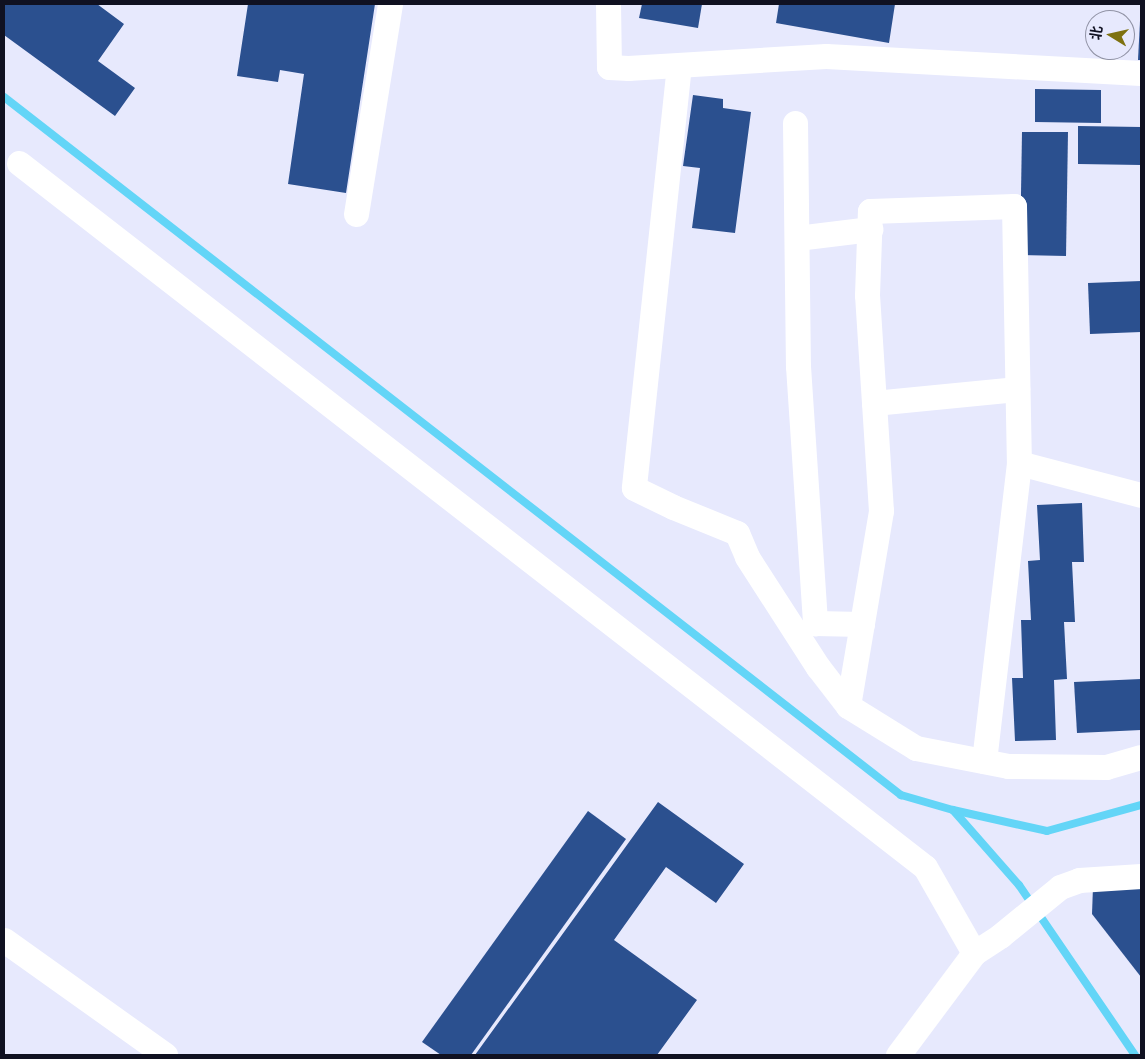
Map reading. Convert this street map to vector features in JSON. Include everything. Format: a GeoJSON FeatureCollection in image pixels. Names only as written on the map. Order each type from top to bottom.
{"type":"FeatureCollection","features":[{"type":"Feature","properties":{"kind":"street"},"geometry":{"type":"LineString","coordinates":[[356,214],[390,4]]}},
{"type":"Feature","properties":{"kind":"street"},"geometry":{"type":"LineString","coordinates":[[608,4],[609,67],[826,56],[1141,73]]}},
{"type":"Feature","properties":{"kind":"street"},"geometry":{"type":"LineString","coordinates":[[679,64],[634,488],[673,507],[737,532],[752,565],[818,667],[848,706],[916,748],[1008,766],[1106,767],[1141,757]]}},
{"type":"Feature","properties":{"kind":"street"},"geometry":{"type":"LineString","coordinates":[[795,123],[798,366],[815,624],[862,624]]}},
{"type":"Feature","properties":{"kind":"street"},"geometry":{"type":"LineString","coordinates":[[19,163],[925,867],[974,953]]}},
{"type":"Feature","properties":{"kind":"street"},"geometry":{"type":"LineString","coordinates":[[848,706],[881,511],[867,295],[870,211],[1014,206],[1019,463],[984,761]]}},
{"type":"Feature","properties":{"kind":"street"},"geometry":{"type":"LineString","coordinates":[[797,238],[870,229]]}},
{"type":"Feature","properties":{"kind":"street"},"geometry":{"type":"LineString","coordinates":[[874,403],[1017,390]]}},
{"type":"Feature","properties":{"kind":"street"},"geometry":{"type":"LineString","coordinates":[[1019,463],[1141,495]]}},
{"type":"Feature","properties":{"kind":"street"},"geometry":{"type":"LineString","coordinates":[[898,1055],[974,953],[1000,936],[1060,887],[1079,880],[1141,876]]}},
{"type":"Feature","properties":{"kind":"street"},"geometry":{"type":"LineString","coordinates":[[4,940],[165,1055]]}},
{"type":"Feature","properties":{"kind":"building"},"geometry":{"type":"Polygon","coordinates":[[[4,4],[97,4],[124,24],[98,61],[135,88],[115,116],[4,35],[4,4]]]}},
{"type":"Feature","properties":{"kind":"building"},"geometry":{"type":"Polygon","coordinates":[[[248,4],[375,4],[346,193],[288,184],[304,74],[280,70],[278,82],[237,76],[248,4]]]}},
{"type":"Feature","properties":{"kind":"building"},"geometry":{"type":"Polygon","coordinates":[[[642,4],[702,4],[698,28],[639,18],[642,4]]]}},
{"type":"Feature","properties":{"kind":"building"},"geometry":{"type":"Polygon","coordinates":[[[779,4],[895,4],[889,43],[776,23],[779,4]]]}},
{"type":"Feature","properties":{"kind":"building"},"geometry":{"type":"Polygon","coordinates":[[[1140,21],[1141,60],[1138,60],[1140,21]]]}},
{"type":"Feature","properties":{"kind":"building"},"geometry":{"type":"Polygon","coordinates":[[[1035,89],[1101,90],[1101,123],[1035,122],[1035,89]]]}},
{"type":"Feature","properties":{"kind":"building"},"geometry":{"type":"Polygon","coordinates":[[[693,95],[723,99],[723,108],[751,112],[735,233],[692,228],[700,168],[683,166],[693,95]]]}},
{"type":"Feature","properties":{"kind":"building"},"geometry":{"type":"Polygon","coordinates":[[[1078,126],[1141,127],[1141,165],[1078,164],[1078,126]]]}},
{"type":"Feature","properties":{"kind":"building"},"geometry":{"type":"Polygon","coordinates":[[[1022,132],[1068,132],[1066,256],[1020,255],[1022,132]]]}},
{"type":"Feature","properties":{"kind":"building"},"geometry":{"type":"Polygon","coordinates":[[[1141,281],[1141,332],[1090,334],[1088,283],[1141,281]]]}},
{"type":"Feature","properties":{"kind":"building"},"geometry":{"type":"Polygon","coordinates":[[[1082,503],[1084,562],[1072,562],[1075,622],[1064,622],[1067,679],[1054,680],[1056,740],[1015,741],[1012,678],[1023,678],[1021,620],[1031,620],[1028,561],[1040,560],[1037,505],[1082,503]]]}},
{"type":"Feature","properties":{"kind":"building"},"geometry":{"type":"Polygon","coordinates":[[[1141,679],[1141,730],[1077,733],[1074,682],[1141,679]]]}},
{"type":"Feature","properties":{"kind":"building"},"geometry":{"type":"Polygon","coordinates":[[[658,802],[744,864],[716,903],[666,867],[614,940],[697,1000],[657,1055],[475,1055],[658,802]]]}},
{"type":"Feature","properties":{"kind":"building"},"geometry":{"type":"Polygon","coordinates":[[[588,811],[626,839],[471,1055],[441,1055],[422,1042],[588,811]]]}},
{"type":"Feature","properties":{"kind":"building"},"geometry":{"type":"Polygon","coordinates":[[[1093,887],[1141,889],[1141,977],[1092,914],[1093,887]]]}},
{"type":"Feature","properties":{"kind":"waterway"},"geometry":{"type":"LineString","coordinates":[[4,97],[901,795],[953,810],[1019,885],[1135,1055]]}},
{"type":"Feature","properties":{"kind":"waterway"},"geometry":{"type":"LineString","coordinates":[[953,810],[1047,831],[1141,805]]}}]}
